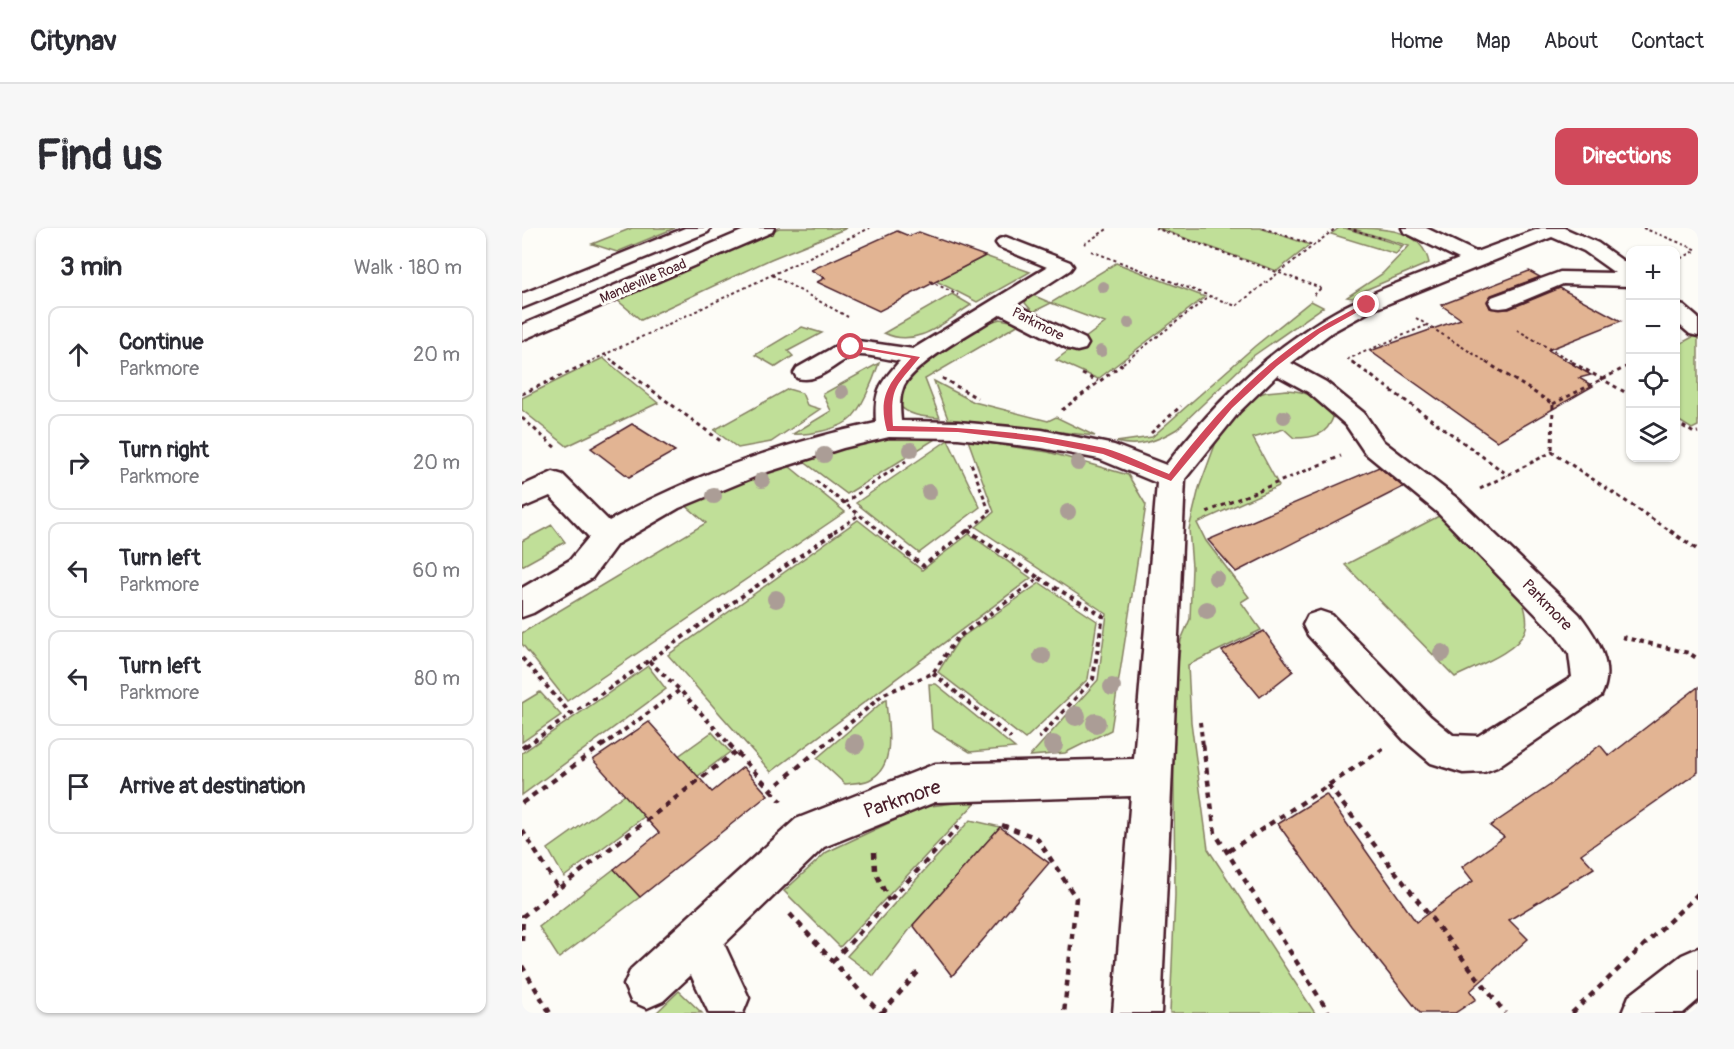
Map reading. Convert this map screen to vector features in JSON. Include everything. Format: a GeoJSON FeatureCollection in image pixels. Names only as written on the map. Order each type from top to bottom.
{"type":"FeatureCollection","features":[{"type":"Feature","properties":{"kind":"street","name":"Mandeville Road"},"geometry":{"type":"LineString","coordinates":[[522,302],[701,228]]}},
{"type":"Feature","properties":{"kind":"street","name":"Mandeville Road"},"geometry":{"type":"LineString","coordinates":[[522,333],[765,228]]}},
{"type":"Feature","properties":{"kind":"street"},"geometry":{"type":"LineString","coordinates":[[1411,228],[1474,260]]}},
{"type":"Feature","properties":{"kind":"street"},"geometry":{"type":"LineString","coordinates":[[1137,1013],[1171,478],[1198,441],[1229,406],[1275,364],[1318,332],[1367,305],[1554,229],[1591,247],[1626,272]]}},
{"type":"Feature","properties":{"kind":"street","name":"Parkmore"},"geometry":{"type":"LineString","coordinates":[[889,429],[887,402],[892,384],[916,357],[1063,266],[1006,243]]}},
{"type":"Feature","properties":{"kind":"street"},"geometry":{"type":"LineString","coordinates":[[1500,302],[1560,278],[1626,280]]}},
{"type":"Feature","properties":{"kind":"street","name":"Parkmore"},"geometry":{"type":"LineString","coordinates":[[1000,305],[1077,344]]}},
{"type":"Feature","properties":{"kind":"street"},"geometry":{"type":"LineString","coordinates":[[1680,314],[1698,329]]}},
{"type":"Feature","properties":{"kind":"street"},"geometry":{"type":"LineString","coordinates":[[806,373],[851,347],[916,357]]}},
{"type":"Feature","properties":{"kind":"street","name":"Parkmore"},"geometry":{"type":"LineString","coordinates":[[1275,364],[1317,387],[1355,418],[1374,447],[1448,506],[1567,624],[1582,644],[1591,664],[1589,685],[1484,754],[1462,755],[1444,750],[1417,728],[1320,625]]}},
{"type":"Feature","properties":{"kind":"street"},"geometry":{"type":"LineString","coordinates":[[522,604],[581,569],[606,536],[669,501],[754,466],[839,440],[889,429],[958,430],[1042,439],[1105,451],[1171,478]]}},
{"type":"Feature","properties":{"kind":"street"},"geometry":{"type":"LineString","coordinates":[[522,498],[554,482],[606,536]]}},
{"type":"Feature","properties":{"kind":"street","name":"Parkmore"},"geometry":{"type":"LineString","coordinates":[[647,985],[810,833],[935,783],[1152,777]]}},
{"type":"Feature","properties":{"kind":"street"},"geometry":{"type":"LineString","coordinates":[[697,937],[726,998]]}},
{"type":"Feature","properties":{"kind":"street"},"geometry":{"type":"LineString","coordinates":[[1646,1013],[1698,971]]}},
{"type":"Feature","properties":{"kind":"path"},"geometry":{"type":"LineString","coordinates":[[522,394],[870,228]]}},
{"type":"Feature","properties":{"kind":"path"},"geometry":{"type":"LineString","coordinates":[[1155,228],[1367,305]]}},
{"type":"Feature","properties":{"kind":"path"},"geometry":{"type":"LineString","coordinates":[[1263,228],[1314,245]]}},
{"type":"Feature","properties":{"kind":"path"},"geometry":{"type":"LineString","coordinates":[[1079,246],[1236,306],[1336,228]]}},
{"type":"Feature","properties":{"kind":"path"},"geometry":{"type":"LineString","coordinates":[[1348,228],[1387,240]]}},
{"type":"Feature","properties":{"kind":"path"},"geometry":{"type":"LineString","coordinates":[[1643,228],[1698,250]]}},
{"type":"Feature","properties":{"kind":"path"},"geometry":{"type":"LineString","coordinates":[[1680,259],[1698,250]]}},
{"type":"Feature","properties":{"kind":"path"},"geometry":{"type":"LineString","coordinates":[[772,275],[854,320],[851,347]]}},
{"type":"Feature","properties":{"kind":"path"},"geometry":{"type":"LineString","coordinates":[[1056,415],[1210,297]]}},
{"type":"Feature","properties":{"kind":"path"},"geometry":{"type":"LineString","coordinates":[[1523,323],[1514,328],[1626,393]]}},
{"type":"Feature","properties":{"kind":"path"},"geometry":{"type":"LineString","coordinates":[[1508,475],[1348,359],[1427,325],[1553,404]]}},
{"type":"Feature","properties":{"kind":"path"},"geometry":{"type":"LineString","coordinates":[[605,355],[754,466]]}},
{"type":"Feature","properties":{"kind":"path"},"geometry":{"type":"LineString","coordinates":[[1553,404],[1626,367]]}},
{"type":"Feature","properties":{"kind":"path"},"geometry":{"type":"LineString","coordinates":[[1552,452],[1553,404]]}},
{"type":"Feature","properties":{"kind":"path"},"geometry":{"type":"LineString","coordinates":[[522,418],[559,451],[554,482]]}},
{"type":"Feature","properties":{"kind":"path"},"geometry":{"type":"LineString","coordinates":[[1680,424],[1694,433],[1698,432]]}},
{"type":"Feature","properties":{"kind":"path"},"geometry":{"type":"LineString","coordinates":[[786,456],[844,503],[923,566],[990,513],[958,430],[844,503]]}},
{"type":"Feature","properties":{"kind":"path"},"geometry":{"type":"LineString","coordinates":[[1167,528],[1339,457],[1374,447]]}},
{"type":"Feature","properties":{"kind":"path"},"geometry":{"type":"LineString","coordinates":[[1448,506],[1552,452]]}},
{"type":"Feature","properties":{"kind":"path"},"geometry":{"type":"LineString","coordinates":[[1552,452],[1698,550]]}},
{"type":"Feature","properties":{"kind":"path"},"geometry":{"type":"LineString","coordinates":[[522,748],[859,515]]}},
{"type":"Feature","properties":{"kind":"path"},"geometry":{"type":"LineString","coordinates":[[833,961],[1093,679],[1103,616],[1039,578],[968,530]]}},
{"type":"Feature","properties":{"kind":"path"},"geometry":{"type":"LineString","coordinates":[[649,661],[680,690],[771,790],[884,694],[933,673],[957,638],[1039,578]]}},
{"type":"Feature","properties":{"kind":"path"},"geometry":{"type":"LineString","coordinates":[[1567,624],[1689,653],[1698,660]]}},
{"type":"Feature","properties":{"kind":"path"},"geometry":{"type":"LineString","coordinates":[[522,658],[571,714]]}},
{"type":"Feature","properties":{"kind":"path"},"geometry":{"type":"LineString","coordinates":[[933,673],[1027,751]]}},
{"type":"Feature","properties":{"kind":"path"},"geometry":{"type":"LineString","coordinates":[[522,803],[680,690]]}},
{"type":"Feature","properties":{"kind":"path"},"geometry":{"type":"LineString","coordinates":[[1199,715],[1215,833],[1329,1013]]}},
{"type":"Feature","properties":{"kind":"path"},"geometry":{"type":"LineString","coordinates":[[1228,851],[1417,728]]}},
{"type":"Feature","properties":{"kind":"path"},"geometry":{"type":"LineString","coordinates":[[522,941],[523,916],[735,752]]}},
{"type":"Feature","properties":{"kind":"path"},"geometry":{"type":"LineString","coordinates":[[1328,784],[1505,1013]]}},
{"type":"Feature","properties":{"kind":"path"},"geometry":{"type":"LineString","coordinates":[[993,822],[1037,838],[1076,898],[1064,1013]]}},
{"type":"Feature","properties":{"kind":"path"},"geometry":{"type":"LineString","coordinates":[[948,823],[955,830]]}},
{"type":"Feature","properties":{"kind":"path"},"geometry":{"type":"LineString","coordinates":[[522,830],[559,889]]}},
{"type":"Feature","properties":{"kind":"path"},"geometry":{"type":"LineString","coordinates":[[876,848],[873,855],[876,875],[889,901]]}},
{"type":"Feature","properties":{"kind":"path"},"geometry":{"type":"LineString","coordinates":[[759,880],[881,1013],[920,970]]}},
{"type":"Feature","properties":{"kind":"path"},"geometry":{"type":"LineString","coordinates":[[1572,1013],[1698,894]]}},
{"type":"Feature","properties":{"kind":"path"},"geometry":{"type":"LineString","coordinates":[[522,966],[550,1013]]}},
{"type":"Feature","properties":{"kind":"green space"},"geometry":{"type":"Polygon","coordinates":[[[632,228],[675,228],[617,252],[592,244],[632,228]]]}},
{"type":"Feature","properties":{"kind":"green space"},"geometry":{"type":"Polygon","coordinates":[[[779,228],[847,228],[771,259],[641,320],[617,300],[779,228]]]}},
{"type":"Feature","properties":{"kind":"green space"},"geometry":{"type":"Polygon","coordinates":[[[1157,228],[1260,228],[1310,245],[1277,271],[1157,228]]]}},
{"type":"Feature","properties":{"kind":"green space"},"geometry":{"type":"Polygon","coordinates":[[[1339,228],[1403,246],[1396,254],[1331,234],[1339,228]]]}},
{"type":"Feature","properties":{"kind":"green space"},"geometry":{"type":"Polygon","coordinates":[[[1350,228],[1399,232],[1418,243],[1425,251],[1429,263],[1363,291],[1353,298],[1347,297],[1382,274],[1409,246],[1350,228]]]}},
{"type":"Feature","properties":{"kind":"green space"},"geometry":{"type":"Polygon","coordinates":[[[985,256],[1030,272],[977,302],[936,281],[985,256]]]}},
{"type":"Feature","properties":{"kind":"green space"},"geometry":{"type":"Polygon","coordinates":[[[1116,263],[1205,297],[1098,379],[1056,360],[1105,323],[1051,303],[1116,263]]]}},
{"type":"Feature","properties":{"kind":"green space"},"geometry":{"type":"Polygon","coordinates":[[[952,294],[971,305],[940,326],[919,336],[896,337],[884,333],[952,294]]]}},
{"type":"Feature","properties":{"kind":"green space"},"geometry":{"type":"Polygon","coordinates":[[[1030,294],[1051,303],[1033,312],[1025,303],[1030,294]]]}},
{"type":"Feature","properties":{"kind":"green space"},"geometry":{"type":"Polygon","coordinates":[[[1311,301],[1323,307],[1253,356],[1177,429],[1140,444],[1116,442],[1152,437],[1255,346],[1311,301]]]}},
{"type":"Feature","properties":{"kind":"green space"},"geometry":{"type":"Polygon","coordinates":[[[1000,319],[1021,323],[925,379],[940,418],[911,413],[897,403],[904,381],[923,361],[961,335],[1000,319]]]}},
{"type":"Feature","properties":{"kind":"green space"},"geometry":{"type":"Polygon","coordinates":[[[802,327],[822,333],[788,351],[793,356],[776,367],[755,355],[802,327]]]}},
{"type":"Feature","properties":{"kind":"green space"},"geometry":{"type":"Polygon","coordinates":[[[1698,334],[1698,426],[1692,429],[1680,422],[1680,344],[1698,334]]]}},
{"type":"Feature","properties":{"kind":"green space"},"geometry":{"type":"Polygon","coordinates":[[[603,358],[658,403],[567,446],[522,410],[522,398],[603,358]]]}},
{"type":"Feature","properties":{"kind":"green space"},"geometry":{"type":"Polygon","coordinates":[[[879,363],[862,403],[853,417],[836,427],[806,434],[793,434],[831,411],[823,394],[879,363]]]}},
{"type":"Feature","properties":{"kind":"green space"},"geometry":{"type":"Polygon","coordinates":[[[934,381],[974,402],[1048,421],[1056,417],[1095,436],[948,419],[934,381]]]}},
{"type":"Feature","properties":{"kind":"green space"},"geometry":{"type":"Polygon","coordinates":[[[788,389],[802,393],[807,405],[820,409],[771,442],[738,448],[714,430],[788,389]]]}},
{"type":"Feature","properties":{"kind":"green space"},"geometry":{"type":"Polygon","coordinates":[[[1287,390],[1307,394],[1324,404],[1334,415],[1328,427],[1324,432],[1308,437],[1294,438],[1284,429],[1253,438],[1279,486],[1197,523],[1206,541],[1249,597],[1241,602],[1261,630],[1188,665],[1191,722],[1208,849],[1315,1013],[1170,1013],[1175,895],[1173,703],[1181,640],[1190,619],[1192,567],[1189,529],[1199,488],[1225,418],[1248,398],[1266,392],[1287,390]]]}},
{"type":"Feature","properties":{"kind":"green space"},"geometry":{"type":"Polygon","coordinates":[[[937,438],[847,494],[799,458],[876,439],[937,438]]]}},
{"type":"Feature","properties":{"kind":"green space"},"geometry":{"type":"Polygon","coordinates":[[[948,440],[980,507],[919,553],[856,503],[948,440]]]}},
{"type":"Feature","properties":{"kind":"green space"},"geometry":{"type":"Polygon","coordinates":[[[968,440],[1048,452],[1128,475],[1146,505],[1111,730],[1065,753],[1030,756],[1098,680],[1107,614],[976,527],[994,512],[968,440]]]}},
{"type":"Feature","properties":{"kind":"green space"},"geometry":{"type":"Polygon","coordinates":[[[784,462],[845,512],[567,701],[522,644],[522,633],[706,523],[683,503],[784,462]]]}},
{"type":"Feature","properties":{"kind":"green space"},"geometry":{"type":"Polygon","coordinates":[[[1439,516],[1522,599],[1527,619],[1525,631],[1513,646],[1455,677],[1345,565],[1439,516]]]}},
{"type":"Feature","properties":{"kind":"green space"},"geometry":{"type":"Polygon","coordinates":[[[858,520],[922,570],[969,534],[1031,578],[771,772],[668,655],[858,520]]]}},
{"type":"Feature","properties":{"kind":"green space"},"geometry":{"type":"Polygon","coordinates":[[[552,525],[565,542],[522,566],[522,541],[552,525]]]}},
{"type":"Feature","properties":{"kind":"green space"},"geometry":{"type":"Polygon","coordinates":[[[1040,583],[1097,621],[1088,679],[1025,739],[938,672],[959,639],[1040,583]]]}},
{"type":"Feature","properties":{"kind":"green space"},"geometry":{"type":"Polygon","coordinates":[[[648,666],[666,689],[522,795],[522,753],[648,666]]]}},
{"type":"Feature","properties":{"kind":"green space"},"geometry":{"type":"Polygon","coordinates":[[[929,684],[936,684],[1015,748],[970,752],[932,729],[929,684]]]}},
{"type":"Feature","properties":{"kind":"green space"},"geometry":{"type":"Polygon","coordinates":[[[540,692],[561,715],[522,742],[522,703],[540,692]]]}},
{"type":"Feature","properties":{"kind":"green space"},"geometry":{"type":"Polygon","coordinates":[[[886,699],[889,744],[884,765],[878,774],[869,780],[845,784],[817,758],[886,699]]]}},
{"type":"Feature","properties":{"kind":"green space"},"geometry":{"type":"Polygon","coordinates":[[[712,732],[730,752],[564,877],[548,849],[712,732]]]}},
{"type":"Feature","properties":{"kind":"green space"},"geometry":{"type":"Polygon","coordinates":[[[978,800],[840,947],[784,891],[827,852],[923,807],[978,800]]]}},
{"type":"Feature","properties":{"kind":"green space"},"geometry":{"type":"Polygon","coordinates":[[[970,820],[1000,827],[913,925],[874,976],[847,956],[970,820]]]}},
{"type":"Feature","properties":{"kind":"green space"},"geometry":{"type":"Polygon","coordinates":[[[614,869],[640,897],[559,958],[539,927],[614,869]]]}},
{"type":"Feature","properties":{"kind":"green space"},"geometry":{"type":"Polygon","coordinates":[[[679,991],[702,1013],[656,1013],[679,991]]]}},
{"type":"Feature","properties":{"kind":"building"},"geometry":{"type":"Polygon","coordinates":[[[897,231],[909,236],[919,232],[985,256],[879,311],[817,282],[825,278],[811,270],[897,231]]]}},
{"type":"Feature","properties":{"kind":"building"},"geometry":{"type":"Polygon","coordinates":[[[1529,271],[1540,277],[1491,295],[1487,301],[1490,308],[1509,309],[1560,288],[1621,321],[1548,350],[1591,375],[1579,378],[1593,386],[1497,441],[1370,351],[1461,319],[1441,305],[1529,271]]]}},
{"type":"Feature","properties":{"kind":"building"},"geometry":{"type":"Polygon","coordinates":[[[632,424],[675,451],[629,477],[591,448],[632,424]]]}},
{"type":"Feature","properties":{"kind":"building"},"geometry":{"type":"Polygon","coordinates":[[[1379,467],[1403,487],[1236,572],[1208,540],[1379,467]]]}},
{"type":"Feature","properties":{"kind":"building"},"geometry":{"type":"Polygon","coordinates":[[[1264,631],[1293,671],[1260,697],[1222,651],[1264,631]]]}},
{"type":"Feature","properties":{"kind":"building"},"geometry":{"type":"Polygon","coordinates":[[[1698,687],[1698,772],[1581,854],[1594,868],[1509,920],[1528,939],[1470,991],[1476,999],[1455,1013],[1420,1013],[1351,926],[1278,824],[1326,794],[1416,922],[1473,881],[1462,867],[1504,837],[1490,826],[1549,786],[1600,745],[1609,756],[1698,687]]]}},
{"type":"Feature","properties":{"kind":"building"},"geometry":{"type":"Polygon","coordinates":[[[649,722],[712,792],[743,767],[768,795],[640,897],[614,869],[659,833],[593,760],[649,722]]]}},
{"type":"Feature","properties":{"kind":"building"},"geometry":{"type":"Polygon","coordinates":[[[1000,827],[1049,863],[952,976],[913,925],[1000,827]]]}},
{"type":"Feature","properties":{"kind":"route"},"geometry":{"type":"LineString","coordinates":[[851,347],[916,357],[892,384],[887,402],[889,429],[958,430],[1042,439],[1105,451],[1171,478],[1198,441],[1229,406],[1275,364],[1318,332],[1352,311],[1367,305]]}}]}
